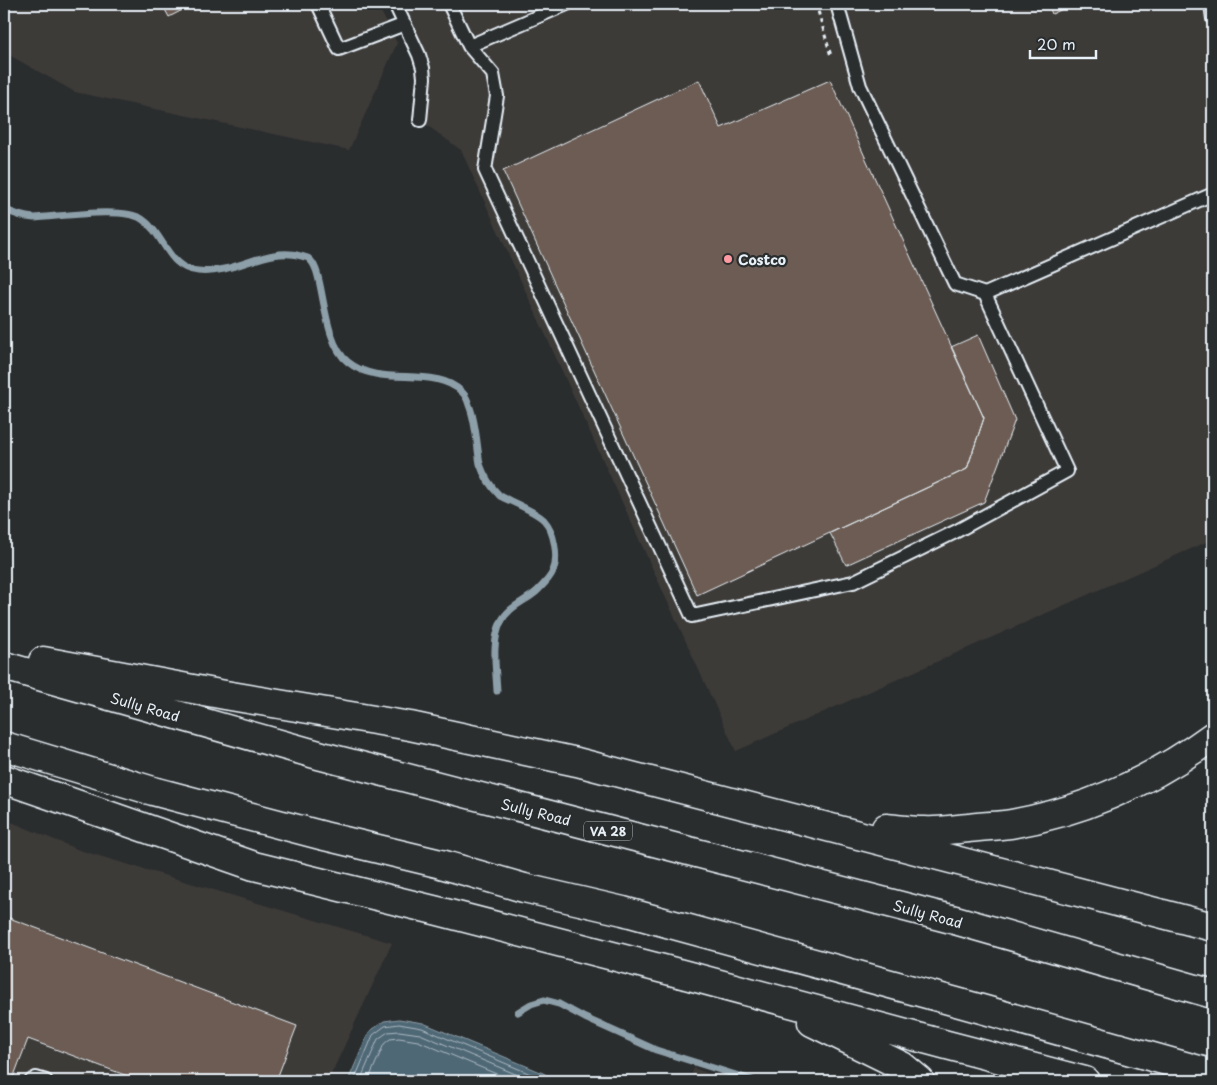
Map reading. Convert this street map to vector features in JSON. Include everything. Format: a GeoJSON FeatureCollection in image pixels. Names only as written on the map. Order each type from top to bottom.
{"type":"FeatureCollection","features":[{"type":"Feature","properties":{"kind":"highway"},"geometry":{"type":"LineString","coordinates":[[4,654],[225,695],[410,726],[577,762],[1213,926]]}},
{"type":"Feature","properties":{"kind":"highway","name":"Sully Road"},"geometry":{"type":"LineString","coordinates":[[4,666],[322,756],[955,920],[1213,994]]}},
{"type":"Feature","properties":{"kind":"highway"},"geometry":{"type":"LineString","coordinates":[[799,819],[925,832],[1009,824],[1040,818],[1102,799],[1131,786],[1159,772],[1213,736]]}},
{"type":"Feature","properties":{"kind":"highway"},"geometry":{"type":"LineString","coordinates":[[4,746],[153,791],[324,836],[441,864],[524,888],[623,911],[1213,1074]]}},
{"type":"Feature","properties":{"kind":"highway"},"geometry":{"type":"LineString","coordinates":[[4,779],[254,866],[667,970],[1085,1081]]}},
{"type":"Feature","properties":{"kind":"highway"},"geometry":{"type":"LineString","coordinates":[[667,970],[816,1023],[902,1066],[920,1081]]}},
{"type":"Feature","properties":{"kind":"lane"},"geometry":{"type":"LineString","coordinates":[[318,4],[339,49],[405,24]]}},
{"type":"Feature","properties":{"kind":"lane"},"geometry":{"type":"LineString","coordinates":[[395,4],[423,68],[424,78],[420,120]]}},
{"type":"Feature","properties":{"kind":"lane"},"geometry":{"type":"LineString","coordinates":[[449,4],[469,46],[493,74],[497,96],[485,170],[692,616],[853,582],[956,532],[1067,471],[986,294]]}},
{"type":"Feature","properties":{"kind":"lane"},"geometry":{"type":"LineString","coordinates":[[469,46],[567,4]]}},
{"type":"Feature","properties":{"kind":"lane"},"geometry":{"type":"LineString","coordinates":[[837,4],[860,86],[955,284],[986,294],[1213,194]]}},
{"type":"Feature","properties":{"kind":"lane"},"geometry":{"type":"LineString","coordinates":[[1211,4],[1213,19]]}},
{"type":"Feature","properties":{"kind":"lane"},"geometry":{"type":"LineString","coordinates":[[31,1081],[36,1078],[46,1081]]}},
{"type":"Feature","properties":{"kind":"path"},"geometry":{"type":"LineString","coordinates":[[816,4],[831,56]]}},
{"type":"Feature","properties":{"kind":"shaded area"},"geometry":{"type":"Polygon","coordinates":[[[4,4],[377,4],[397,43],[349,150],[75,92],[4,52],[4,4]]]}},
{"type":"Feature","properties":{"kind":"shaded area"},"geometry":{"type":"Polygon","coordinates":[[[395,4],[1213,4],[1213,539],[736,751],[461,150],[420,120],[424,78],[395,4]]]}},
{"type":"Feature","properties":{"kind":"shaded area"},"geometry":{"type":"Polygon","coordinates":[[[4,819],[79,850],[392,943],[328,1081],[4,1081],[4,819]]]}},
{"type":"Feature","properties":{"kind":"shaded area"},"geometry":{"type":"Polygon","coordinates":[[[694,1068],[726,1081],[689,1081],[694,1068]]]}},
{"type":"Feature","properties":{"kind":"water"},"geometry":{"type":"Polygon","coordinates":[[[399,1019],[423,1023],[543,1073],[557,1081],[348,1081],[369,1032],[384,1021],[399,1019]]]}},
{"type":"Feature","properties":{"kind":"building"},"geometry":{"type":"Polygon","coordinates":[[[162,4],[194,4],[169,17],[162,4]]]}},
{"type":"Feature","properties":{"kind":"building"},"geometry":{"type":"Polygon","coordinates":[[[1048,4],[1073,4],[1052,14],[1048,4]]]}},
{"type":"Feature","properties":{"kind":"building","name":"Costco"},"geometry":{"type":"Polygon","coordinates":[[[699,80],[721,128],[830,80],[984,418],[967,469],[697,595],[503,171],[699,80]]]}},
{"type":"Feature","properties":{"kind":"building"},"geometry":{"type":"Polygon","coordinates":[[[978,335],[1015,420],[984,502],[846,565],[830,533],[967,469],[984,418],[951,347],[978,335]]]}},
{"type":"Feature","properties":{"kind":"building"},"geometry":{"type":"Polygon","coordinates":[[[4,916],[297,1026],[276,1081],[141,1081],[28,1039],[12,1081],[4,1079],[4,916]]]}},
{"type":"Feature","properties":{"kind":"waterway"},"geometry":{"type":"LineString","coordinates":[[4,209],[18,215],[34,218],[90,213],[133,215],[150,225],[179,264],[188,269],[198,271],[221,270],[272,255],[291,254],[308,258],[315,267],[332,337],[336,347],[348,362],[361,370],[376,374],[437,379],[450,384],[462,392],[471,411],[480,464],[486,477],[500,496],[529,510],[544,520],[553,537],[556,559],[552,574],[548,580],[536,592],[508,612],[501,622],[495,647],[497,691]]}},
{"type":"Feature","properties":{"kind":"waterway"},"geometry":{"type":"LineString","coordinates":[[518,1012],[531,1004],[544,1000],[559,1004],[585,1018],[656,1050],[755,1081]]}},
{"type":"Feature","properties":{"kind":"place","name":"Costco"},"geometry":{"type":"Point","coordinates":[728,259]}}]}
